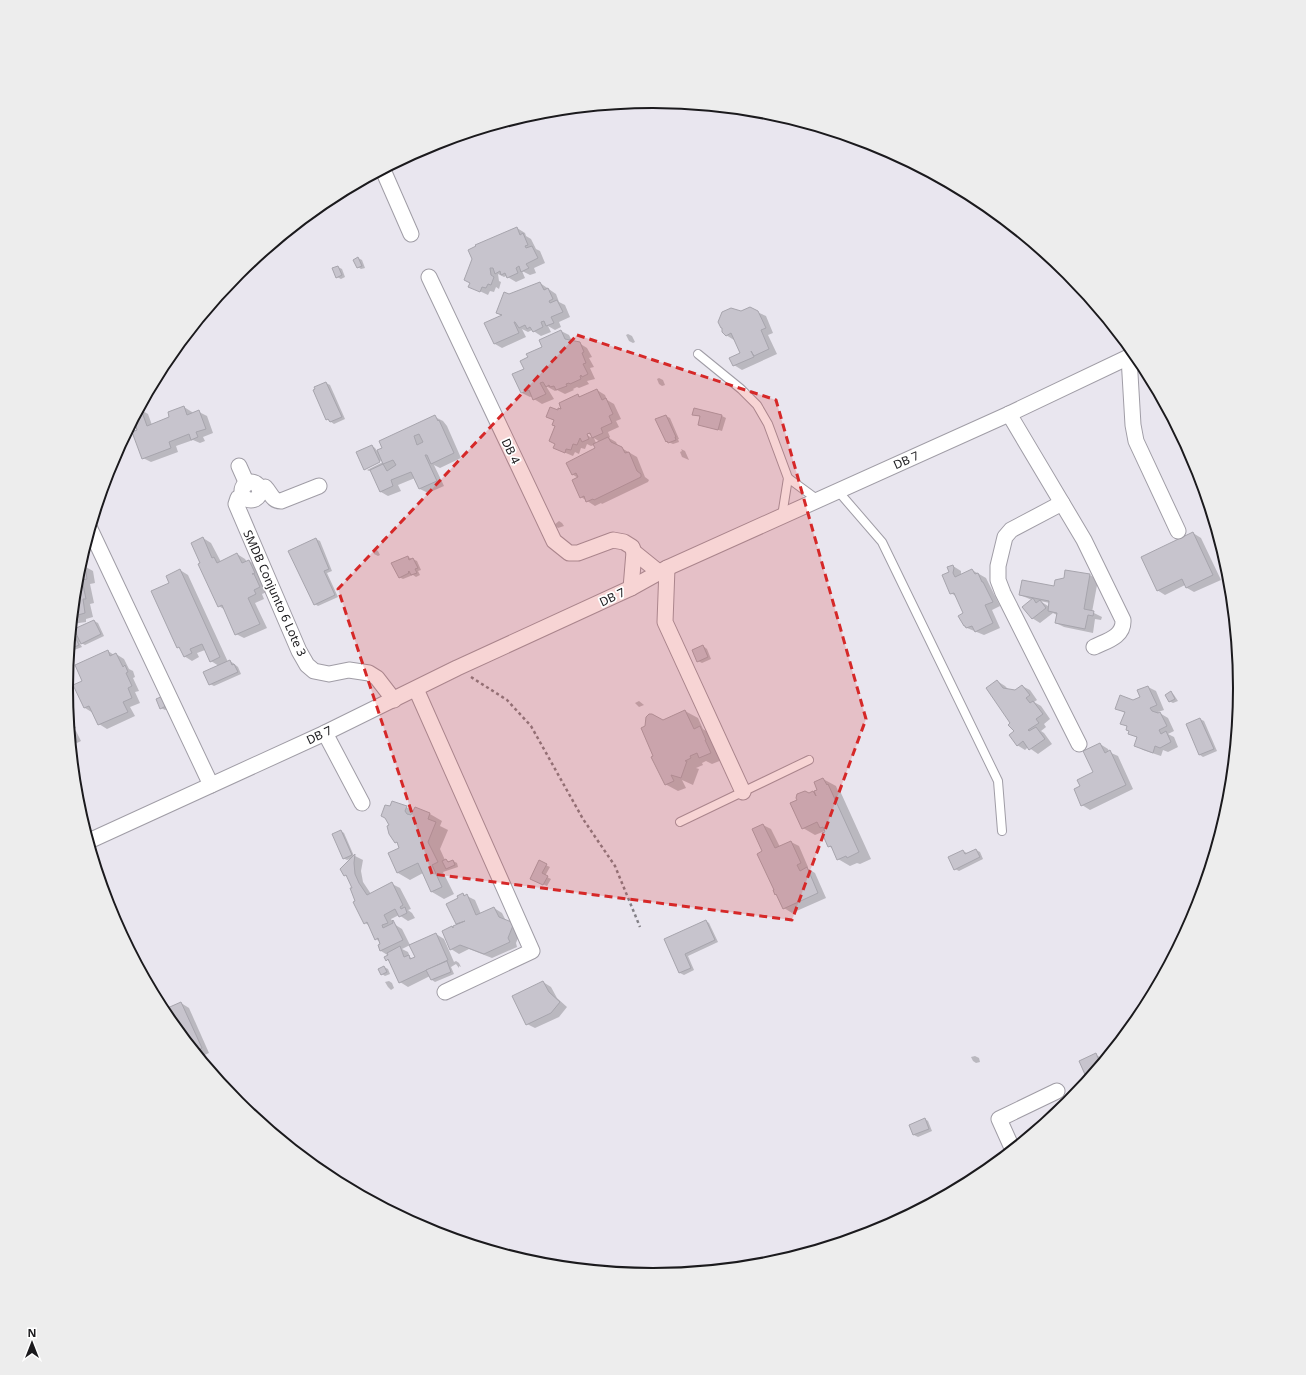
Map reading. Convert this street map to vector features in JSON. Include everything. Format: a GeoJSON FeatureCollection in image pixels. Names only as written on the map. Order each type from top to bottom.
{"type":"FeatureCollection","features":[{"type":"Feature","properties":{"kind":"street"},"geometry":{"type":"LineString","coordinates":[[384,173],[411,234]]}},
{"type":"Feature","properties":{"kind":"street","name":"DB 4"},"geometry":{"type":"LineString","coordinates":[[429,277],[554,541],[569,553],[578,553],[613,540],[624,542],[632,547],[634,552],[663,570]]}},
{"type":"Feature","properties":{"kind":"street","name":"DB 7"},"geometry":{"type":"LineString","coordinates":[[93,839],[325,733],[457,668],[631,588],[663,570],[1009,414],[1129,356]]}},
{"type":"Feature","properties":{"kind":"street"},"geometry":{"type":"LineString","coordinates":[[1132,361],[1133,425],[1136,441],[1178,531]]}},
{"type":"Feature","properties":{"kind":"street"},"geometry":{"type":"LineString","coordinates":[[1009,414],[1084,540],[1122,620],[1122,628],[1116,636],[1094,647]]}},
{"type":"Feature","properties":{"kind":"street"},"geometry":{"type":"LineString","coordinates":[[239,466],[250,489],[265,487],[272,498],[278,501],[318,486]]}},
{"type":"Feature","properties":{"kind":"street","name":"SMDB Conjunto 6 Lote 3"},"geometry":{"type":"LineString","coordinates":[[250,489],[238,498],[236,504],[299,651],[307,664],[314,670],[329,674],[349,670],[369,674],[377,678],[394,700]]}},
{"type":"Feature","properties":{"kind":"street"},"geometry":{"type":"LineString","coordinates":[[1062,502],[1011,530],[1005,537],[998,566],[998,580],[1003,593],[1079,744]]}},
{"type":"Feature","properties":{"kind":"street"},"geometry":{"type":"LineString","coordinates":[[93,537],[211,785]]}},
{"type":"Feature","properties":{"kind":"street"},"geometry":{"type":"LineString","coordinates":[[631,588],[634,552]]}},
{"type":"Feature","properties":{"kind":"street"},"geometry":{"type":"LineString","coordinates":[[663,570],[665,622],[743,792]]}},
{"type":"Feature","properties":{"kind":"street"},"geometry":{"type":"LineString","coordinates":[[416,689],[532,952],[445,992]]}},
{"type":"Feature","properties":{"kind":"street"},"geometry":{"type":"LineString","coordinates":[[325,733],[362,803]]}},
{"type":"Feature","properties":{"kind":"street"},"geometry":{"type":"LineString","coordinates":[[1010,1144],[999,1119],[1057,1092]]}},
{"type":"Feature","properties":{"kind":"lane"},"geometry":{"type":"LineString","coordinates":[[698,354],[741,389],[757,405],[768,424],[788,478],[782,516]]}},
{"type":"Feature","properties":{"kind":"lane"},"geometry":{"type":"LineString","coordinates":[[788,478],[818,500]]}},
{"type":"Feature","properties":{"kind":"lane"},"geometry":{"type":"LineString","coordinates":[[838,491],[882,542],[998,780],[1002,831]]}},
{"type":"Feature","properties":{"kind":"lane"},"geometry":{"type":"LineString","coordinates":[[680,822],[809,760]]}},
{"type":"Feature","properties":{"kind":"path"},"geometry":{"type":"LineString","coordinates":[[457,668],[507,700],[531,726],[583,819],[615,866],[640,927]]}},
{"type":"Feature","properties":{"kind":"highlighted area"},"geometry":{"type":"Polygon","coordinates":[[[577,335],[776,400],[866,719],[792,920],[432,874],[338,589],[577,335]]]}},
{"type":"Feature","properties":{"kind":"building"},"geometry":{"type":"Polygon","coordinates":[[[517,227],[520,235],[523,233],[528,245],[525,246],[526,248],[532,246],[538,258],[526,264],[529,268],[521,272],[519,266],[516,268],[518,273],[507,278],[505,273],[501,275],[500,271],[495,274],[493,268],[490,268],[491,275],[494,277],[491,285],[488,284],[486,288],[482,287],[480,292],[468,287],[470,283],[464,280],[472,259],[468,250],[476,246],[475,245],[517,227]]]}},
{"type":"Feature","properties":{"kind":"building"},"geometry":{"type":"Polygon","coordinates":[[[358,257],[362,266],[357,268],[353,260],[358,257]]]}},
{"type":"Feature","properties":{"kind":"building"},"geometry":{"type":"Polygon","coordinates":[[[338,266],[342,275],[336,278],[332,268],[338,266]]]}},
{"type":"Feature","properties":{"kind":"building"},"geometry":{"type":"Polygon","coordinates":[[[540,282],[544,290],[548,288],[553,299],[549,301],[550,303],[557,300],[563,312],[551,317],[554,323],[546,326],[544,321],[541,322],[543,327],[533,332],[530,327],[527,329],[525,325],[519,328],[514,322],[519,333],[494,344],[484,323],[502,315],[496,313],[504,292],[509,294],[540,282]]]}},
{"type":"Feature","properties":{"kind":"building"},"geometry":{"type":"Polygon","coordinates":[[[750,307],[758,311],[766,328],[761,330],[769,349],[754,356],[751,351],[754,357],[733,366],[729,358],[740,353],[731,333],[726,336],[722,332],[722,328],[718,322],[722,312],[731,308],[741,311],[750,307]]]}},
{"type":"Feature","properties":{"kind":"building"},"geometry":{"type":"Polygon","coordinates":[[[561,330],[565,339],[580,342],[586,363],[583,364],[588,374],[582,377],[581,375],[581,379],[570,384],[566,384],[567,386],[556,390],[554,386],[550,387],[549,385],[546,387],[543,382],[540,383],[546,394],[533,400],[529,390],[521,393],[512,374],[524,369],[520,361],[528,357],[526,354],[542,347],[539,340],[561,330]]]}},
{"type":"Feature","properties":{"kind":"building"},"geometry":{"type":"Polygon","coordinates":[[[326,382],[342,417],[330,422],[328,419],[326,420],[313,390],[315,389],[314,387],[326,382]]]}},
{"type":"Feature","properties":{"kind":"building"},"geometry":{"type":"Polygon","coordinates":[[[597,389],[602,400],[606,398],[613,414],[609,416],[612,423],[601,428],[603,433],[592,438],[590,433],[587,434],[589,439],[582,442],[580,438],[577,445],[573,444],[571,450],[566,449],[565,453],[553,448],[555,444],[549,441],[555,426],[552,425],[554,420],[546,417],[550,407],[558,410],[558,408],[561,409],[559,403],[578,394],[579,397],[597,389]]]}},
{"type":"Feature","properties":{"kind":"building"},"geometry":{"type":"Polygon","coordinates":[[[184,406],[187,415],[199,410],[206,429],[196,432],[198,437],[191,440],[189,434],[169,442],[171,448],[142,459],[132,433],[137,430],[136,426],[142,413],[147,426],[169,417],[168,412],[184,406]]]}},
{"type":"Feature","properties":{"kind":"building"},"geometry":{"type":"Polygon","coordinates":[[[694,408],[722,415],[718,430],[698,425],[700,416],[692,415],[694,408]]]}},
{"type":"Feature","properties":{"kind":"building"},"geometry":{"type":"Polygon","coordinates":[[[435,415],[438,421],[439,420],[454,453],[431,464],[427,455],[425,455],[437,481],[419,489],[411,472],[391,480],[393,486],[380,492],[370,470],[383,464],[377,450],[382,448],[379,441],[435,415]],[[419,434],[414,436],[417,445],[423,442],[419,434]],[[393,460],[383,464],[387,471],[396,465],[393,460]]]}},
{"type":"Feature","properties":{"kind":"building"},"geometry":{"type":"Polygon","coordinates":[[[666,415],[676,437],[676,440],[668,443],[667,441],[666,442],[655,419],[666,415]]]}},
{"type":"Feature","properties":{"kind":"building"},"geometry":{"type":"Polygon","coordinates":[[[608,437],[611,442],[622,447],[625,453],[629,452],[637,471],[641,474],[641,477],[594,500],[593,499],[586,502],[584,496],[580,498],[572,480],[578,477],[576,473],[572,475],[566,463],[595,448],[593,444],[608,437]]]}},
{"type":"Feature","properties":{"kind":"building"},"geometry":{"type":"Polygon","coordinates":[[[372,445],[380,462],[364,470],[356,452],[372,445]]]}},
{"type":"Feature","properties":{"kind":"building"},"geometry":{"type":"Polygon","coordinates":[[[1193,532],[1213,575],[1186,588],[1182,579],[1157,591],[1141,557],[1193,532]]]}},
{"type":"Feature","properties":{"kind":"building"},"geometry":{"type":"Polygon","coordinates":[[[203,537],[212,558],[214,557],[217,563],[237,553],[242,563],[249,560],[255,573],[252,574],[254,574],[260,587],[254,590],[256,594],[248,598],[260,624],[235,635],[222,605],[218,607],[198,564],[200,563],[191,543],[203,537]]]}},
{"type":"Feature","properties":{"kind":"building"},"geometry":{"type":"Polygon","coordinates":[[[316,538],[329,569],[324,571],[335,595],[314,605],[288,551],[316,538]]]}},
{"type":"Feature","properties":{"kind":"building"},"geometry":{"type":"Polygon","coordinates":[[[408,556],[409,560],[413,558],[418,568],[415,569],[417,573],[411,575],[409,571],[409,573],[399,578],[391,563],[408,556]]]}},
{"type":"Feature","properties":{"kind":"building"},"geometry":{"type":"Polygon","coordinates":[[[953,565],[953,573],[955,577],[972,569],[975,574],[978,573],[993,602],[985,605],[993,623],[975,632],[972,626],[966,628],[958,616],[963,613],[954,593],[950,594],[942,575],[949,572],[947,567],[953,565]]]}},
{"type":"Feature","properties":{"kind":"building"},"geometry":{"type":"Polygon","coordinates":[[[85,568],[87,579],[83,580],[85,568]]]}},
{"type":"Feature","properties":{"kind":"building"},"geometry":{"type":"Polygon","coordinates":[[[180,569],[220,657],[210,662],[202,644],[190,649],[192,653],[184,657],[179,647],[177,648],[151,591],[169,583],[166,576],[180,569]]]}},
{"type":"Feature","properties":{"kind":"building"},"geometry":{"type":"Polygon","coordinates":[[[1065,570],[1090,574],[1084,609],[1094,611],[1093,616],[1088,615],[1085,629],[1055,623],[1057,613],[1048,611],[1049,601],[1019,595],[1022,580],[1054,586],[1055,580],[1064,578],[1065,570]]]}},
{"type":"Feature","properties":{"kind":"building"},"geometry":{"type":"Polygon","coordinates":[[[83,583],[86,599],[83,599],[85,613],[78,615],[79,617],[77,617],[83,583]]]}},
{"type":"Feature","properties":{"kind":"building"},"geometry":{"type":"Polygon","coordinates":[[[1033,598],[1036,603],[1040,600],[1046,608],[1032,619],[1022,607],[1033,598]]]}},
{"type":"Feature","properties":{"kind":"building"},"geometry":{"type":"Polygon","coordinates":[[[94,620],[101,634],[81,644],[76,633],[76,628],[94,620]]]}},
{"type":"Feature","properties":{"kind":"building"},"geometry":{"type":"Polygon","coordinates":[[[75,638],[79,645],[74,647],[75,638]]]}},
{"type":"Feature","properties":{"kind":"building"},"geometry":{"type":"Polygon","coordinates":[[[703,645],[708,657],[697,662],[692,650],[703,645]]]}},
{"type":"Feature","properties":{"kind":"building"},"geometry":{"type":"Polygon","coordinates":[[[108,650],[110,656],[116,653],[123,667],[125,665],[128,672],[126,673],[132,686],[128,688],[132,698],[123,702],[128,712],[98,725],[89,706],[84,708],[73,685],[82,681],[75,665],[108,650]]]}},
{"type":"Feature","properties":{"kind":"building"},"geometry":{"type":"Polygon","coordinates":[[[230,660],[238,672],[209,685],[203,672],[230,660]]]}},
{"type":"Feature","properties":{"kind":"building"},"geometry":{"type":"Polygon","coordinates":[[[997,680],[1003,688],[1015,690],[1022,685],[1030,695],[1026,698],[1030,703],[1033,701],[1043,714],[1036,719],[1039,723],[1028,730],[1029,731],[1036,727],[1045,739],[1029,750],[1023,741],[1017,746],[1009,735],[1014,731],[1008,725],[1010,723],[986,688],[997,680]]]}},
{"type":"Feature","properties":{"kind":"building"},"geometry":{"type":"Polygon","coordinates":[[[1148,686],[1157,705],[1150,708],[1152,711],[1158,713],[1160,712],[1167,726],[1159,730],[1161,734],[1166,731],[1171,742],[1160,748],[1155,746],[1153,753],[1134,746],[1137,737],[1128,734],[1129,731],[1126,730],[1127,726],[1120,724],[1125,712],[1115,709],[1120,695],[1133,700],[1140,697],[1137,690],[1148,686]]]}},
{"type":"Feature","properties":{"kind":"building"},"geometry":{"type":"Polygon","coordinates":[[[1171,691],[1175,699],[1169,702],[1165,695],[1171,691]]]}},
{"type":"Feature","properties":{"kind":"building"},"geometry":{"type":"Polygon","coordinates":[[[163,696],[172,703],[160,709],[156,699],[163,696]]]}},
{"type":"Feature","properties":{"kind":"building"},"geometry":{"type":"Polygon","coordinates":[[[685,710],[694,729],[700,726],[711,753],[699,758],[697,753],[690,756],[691,758],[685,761],[687,761],[681,778],[671,775],[674,781],[665,785],[651,757],[653,756],[641,728],[645,726],[646,717],[649,714],[663,720],[685,710]]]}},
{"type":"Feature","properties":{"kind":"building"},"geometry":{"type":"Polygon","coordinates":[[[1200,718],[1214,749],[1199,755],[1186,724],[1200,718]]]}},
{"type":"Feature","properties":{"kind":"building"},"geometry":{"type":"Polygon","coordinates":[[[1100,743],[1105,753],[1110,750],[1126,785],[1081,806],[1074,789],[1080,786],[1077,780],[1093,772],[1083,751],[1100,743]]]}},
{"type":"Feature","properties":{"kind":"building"},"geometry":{"type":"Polygon","coordinates":[[[823,778],[827,785],[828,784],[859,852],[847,858],[846,856],[837,860],[831,846],[828,847],[822,833],[825,832],[823,827],[820,828],[817,822],[802,829],[790,803],[797,800],[797,794],[805,791],[809,793],[813,791],[816,796],[814,791],[817,790],[814,782],[823,778]]]}},
{"type":"Feature","properties":{"kind":"building"},"geometry":{"type":"Polygon","coordinates":[[[392,801],[407,806],[405,811],[407,814],[411,815],[415,807],[430,813],[428,819],[436,822],[428,842],[438,862],[432,865],[442,887],[431,892],[418,863],[397,873],[388,853],[399,848],[397,842],[395,843],[389,834],[387,826],[389,825],[385,818],[381,816],[385,805],[390,806],[392,801]]]}},
{"type":"Feature","properties":{"kind":"building"},"geometry":{"type":"Polygon","coordinates":[[[763,824],[775,848],[791,841],[801,863],[797,865],[800,871],[807,867],[818,893],[783,909],[776,894],[775,895],[757,854],[762,851],[752,829],[763,824]]]}},
{"type":"Feature","properties":{"kind":"building"},"geometry":{"type":"Polygon","coordinates":[[[341,830],[352,855],[343,859],[332,834],[341,830]]]}},
{"type":"Feature","properties":{"kind":"building"},"geometry":{"type":"Polygon","coordinates":[[[976,849],[980,857],[954,870],[948,857],[963,850],[965,854],[976,849]]]}},
{"type":"Feature","properties":{"kind":"building"},"geometry":{"type":"Polygon","coordinates":[[[355,854],[355,874],[367,895],[392,882],[403,905],[400,907],[401,909],[405,907],[407,913],[399,917],[395,909],[384,915],[388,923],[382,925],[383,928],[393,923],[393,920],[403,940],[380,951],[378,938],[375,940],[367,922],[364,924],[353,902],[355,901],[350,888],[352,888],[346,875],[344,876],[340,869],[355,854]]]}},
{"type":"Feature","properties":{"kind":"building"},"geometry":{"type":"Polygon","coordinates":[[[446,859],[448,862],[453,860],[455,865],[446,869],[442,861],[446,859]]]}},
{"type":"Feature","properties":{"kind":"building"},"geometry":{"type":"Polygon","coordinates":[[[539,860],[547,864],[542,873],[548,876],[543,885],[530,879],[539,860]]]}},
{"type":"Feature","properties":{"kind":"building"},"geometry":{"type":"Polygon","coordinates":[[[463,893],[464,896],[467,894],[476,915],[494,907],[499,917],[514,923],[508,938],[510,942],[484,954],[460,945],[450,950],[442,931],[452,926],[453,928],[453,926],[465,921],[456,924],[446,904],[458,898],[457,896],[463,893]]]}},
{"type":"Feature","properties":{"kind":"building"},"geometry":{"type":"Polygon","coordinates":[[[706,920],[715,940],[685,954],[691,968],[679,973],[664,939],[706,920]]]}},
{"type":"Feature","properties":{"kind":"building"},"geometry":{"type":"Polygon","coordinates":[[[436,933],[448,960],[399,983],[388,959],[386,961],[384,957],[388,955],[387,953],[400,946],[404,957],[409,955],[410,959],[415,957],[409,945],[436,933]]]}},
{"type":"Feature","properties":{"kind":"building"},"geometry":{"type":"Polygon","coordinates":[[[447,961],[451,972],[431,980],[426,970],[447,961]]]}},
{"type":"Feature","properties":{"kind":"building"},"geometry":{"type":"Polygon","coordinates":[[[384,966],[387,972],[381,975],[378,969],[384,966]]]}},
{"type":"Feature","properties":{"kind":"building"},"geometry":{"type":"Polygon","coordinates":[[[543,981],[549,992],[560,1002],[551,1013],[526,1025],[512,996],[543,981]]]}},
{"type":"Feature","properties":{"kind":"building"},"geometry":{"type":"Polygon","coordinates":[[[181,1002],[202,1048],[200,1049],[193,1041],[169,1007],[181,1002]]]}},
{"type":"Feature","properties":{"kind":"building"},"geometry":{"type":"Polygon","coordinates":[[[1096,1053],[1098,1059],[1085,1074],[1079,1061],[1096,1053]]]}},
{"type":"Feature","properties":{"kind":"building"},"geometry":{"type":"Polygon","coordinates":[[[925,1118],[929,1129],[913,1135],[909,1125],[925,1118]]]}}]}
